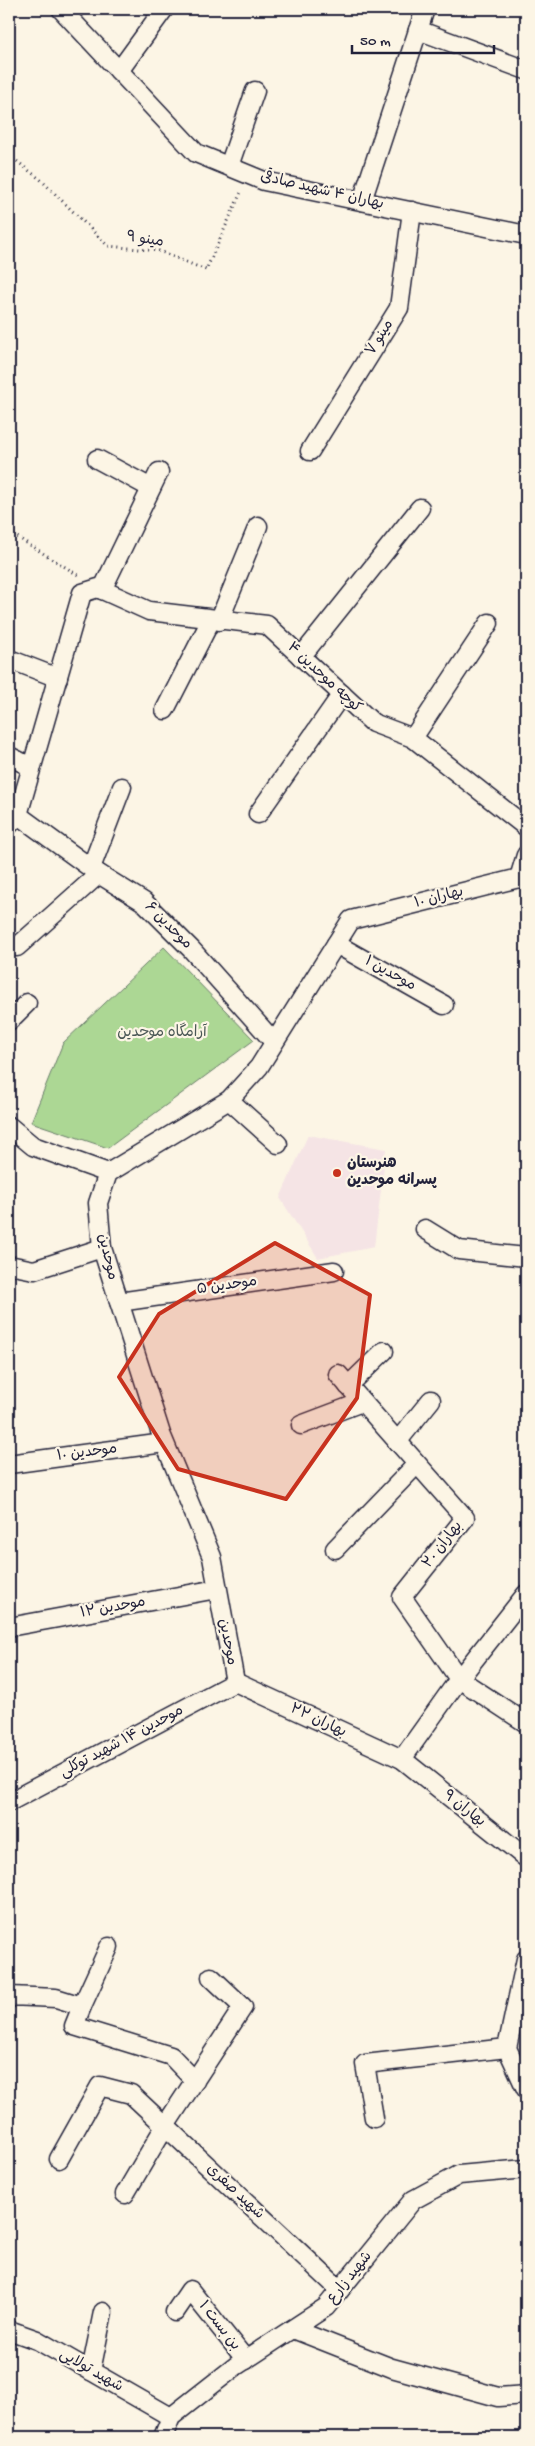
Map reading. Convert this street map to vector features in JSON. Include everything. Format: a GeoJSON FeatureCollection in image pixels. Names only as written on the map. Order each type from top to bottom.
{"type":"FeatureCollection","features":[{"type":"Feature","properties":{"kind":"street","name":"بهاران ۴ شهید صادقی"},"geometry":{"type":"LineString","coordinates":[[61,9],[196,153],[264,181],[526,235]]}},
{"type":"Feature","properties":{"kind":"street"},"geometry":{"type":"LineString","coordinates":[[119,71],[164,9]]}},
{"type":"Feature","properties":{"kind":"street"},"geometry":{"type":"LineString","coordinates":[[362,201],[425,9]]}},
{"type":"Feature","properties":{"kind":"street"},"geometry":{"type":"LineString","coordinates":[[418,30],[526,70]]}},
{"type":"Feature","properties":{"kind":"street"},"geometry":{"type":"LineString","coordinates":[[229,166],[255,91]]}},
{"type":"Feature","properties":{"kind":"street","name":"مینو ۷"},"geometry":{"type":"LineString","coordinates":[[310,451],[399,308],[412,211]]}},
{"type":"Feature","properties":{"kind":"street"},"geometry":{"type":"LineString","coordinates":[[13,820],[58,678],[82,592],[100,589],[155,480],[97,459]]}},
{"type":"Feature","properties":{"kind":"street"},"geometry":{"type":"LineString","coordinates":[[301,657],[420,508]]}},
{"type":"Feature","properties":{"kind":"street"},"geometry":{"type":"LineString","coordinates":[[165,710],[215,620],[258,526]]}},
{"type":"Feature","properties":{"kind":"street","name":"کوچه موحدین ۴"},"geometry":{"type":"LineString","coordinates":[[100,589],[149,611],[267,625],[373,723],[414,738],[526,827]]}},
{"type":"Feature","properties":{"kind":"street"},"geometry":{"type":"LineString","coordinates":[[414,738],[489,623]]}},
{"type":"Feature","properties":{"kind":"street"},"geometry":{"type":"LineString","coordinates":[[9,659],[58,678]]}},
{"type":"Feature","properties":{"kind":"street"},"geometry":{"type":"LineString","coordinates":[[258,814],[342,694]]}},
{"type":"Feature","properties":{"kind":"street"},"geometry":{"type":"LineString","coordinates":[[9,756],[31,767]]}},
{"type":"Feature","properties":{"kind":"street"},"geometry":{"type":"LineString","coordinates":[[17,947],[95,871],[122,786]]}},
{"type":"Feature","properties":{"kind":"street","name":"موحدین ۶"},"geometry":{"type":"LineString","coordinates":[[13,820],[144,902],[191,949],[274,1042]]}},
{"type":"Feature","properties":{"kind":"street"},"geometry":{"type":"LineString","coordinates":[[523,879],[526,855]]}},
{"type":"Feature","properties":{"kind":"street","name":"بهاران ۱۰"},"geometry":{"type":"LineString","coordinates":[[336,944],[351,920],[523,879]]}},
{"type":"Feature","properties":{"kind":"street"},"geometry":{"type":"LineString","coordinates":[[9,1126],[33,1146],[108,1174],[229,1100],[259,1067],[336,944]]}},
{"type":"Feature","properties":{"kind":"street","name":"موحدین ۱"},"geometry":{"type":"LineString","coordinates":[[336,944],[444,1005]]}},
{"type":"Feature","properties":{"kind":"street"},"geometry":{"type":"LineString","coordinates":[[9,1021],[27,1003]]}},
{"type":"Feature","properties":{"kind":"street"},"geometry":{"type":"LineString","coordinates":[[229,1100],[278,1144]]}},
{"type":"Feature","properties":{"kind":"street","name":"موحدین"},"geometry":{"type":"LineString","coordinates":[[108,1174],[98,1203],[102,1248],[164,1443],[212,1557],[235,1682]]}},
{"type":"Feature","properties":{"kind":"street"},"geometry":{"type":"LineString","coordinates":[[425,1229],[459,1250],[526,1257]]}},
{"type":"Feature","properties":{"kind":"street"},"geometry":{"type":"LineString","coordinates":[[9,1265],[34,1270],[102,1248]]}},
{"type":"Feature","properties":{"kind":"street","name":"موحدین ۵"},"geometry":{"type":"LineString","coordinates":[[119,1302],[334,1271]]}},
{"type":"Feature","properties":{"kind":"street","name":"بهاران ۲۰"},"geometry":{"type":"LineString","coordinates":[[384,1351],[343,1380],[465,1518],[402,1598],[459,1679]]}},
{"type":"Feature","properties":{"kind":"street"},"geometry":{"type":"LineString","coordinates":[[397,1442],[431,1400]]}},
{"type":"Feature","properties":{"kind":"street"},"geometry":{"type":"LineString","coordinates":[[301,1425],[362,1402]]}},
{"type":"Feature","properties":{"kind":"street","name":"موحدین ۱۰"},"geometry":{"type":"LineString","coordinates":[[9,1464],[164,1443]]}},
{"type":"Feature","properties":{"kind":"street"},"geometry":{"type":"LineString","coordinates":[[336,1549],[417,1464]]}},
{"type":"Feature","properties":{"kind":"street","name":"موحدین ۱۲"},"geometry":{"type":"LineString","coordinates":[[9,1627],[217,1589]]}},
{"type":"Feature","properties":{"kind":"street"},"geometry":{"type":"LineString","coordinates":[[402,1759],[459,1679],[526,1594]]}},
{"type":"Feature","properties":{"kind":"street"},"geometry":{"type":"LineString","coordinates":[[459,1679],[526,1723]]}},
{"type":"Feature","properties":{"kind":"street","name":"بهاران ۲۲"},"geometry":{"type":"LineString","coordinates":[[235,1682],[402,1759]]}},
{"type":"Feature","properties":{"kind":"street","name":"موحدین ۱۴ شهید توکلی"},"geometry":{"type":"LineString","coordinates":[[9,1802],[235,1682]]}},
{"type":"Feature","properties":{"kind":"street","name":"بهاران ۹"},"geometry":{"type":"LineString","coordinates":[[402,1759],[526,1858]]}},
{"type":"Feature","properties":{"kind":"street"},"geometry":{"type":"LineString","coordinates":[[109,1947],[74,2026],[171,2056],[195,2081]]}},
{"type":"Feature","properties":{"kind":"street"},"geometry":{"type":"LineString","coordinates":[[526,1959],[521,2009],[507,2048],[526,2089]]}},
{"type":"Feature","properties":{"kind":"street"},"geometry":{"type":"LineString","coordinates":[[125,2194],[165,2126],[243,2007],[211,1977]]}},
{"type":"Feature","properties":{"kind":"street"},"geometry":{"type":"LineString","coordinates":[[9,1999],[10,1996],[56,1998],[82,2006]]}},
{"type":"Feature","properties":{"kind":"street"},"geometry":{"type":"LineString","coordinates":[[374,2118],[365,2064],[507,2048]]}},
{"type":"Feature","properties":{"kind":"street","name":"شهید صفری"},"geometry":{"type":"LineString","coordinates":[[59,2159],[100,2086],[131,2094],[340,2290]]}},
{"type":"Feature","properties":{"kind":"street","name":"شهید زارع"},"geometry":{"type":"LineString","coordinates":[[171,2417],[246,2360],[326,2307],[413,2200],[459,2176],[526,2170]]}},
{"type":"Feature","properties":{"kind":"street","name":"بن بست ۱"},"geometry":{"type":"LineString","coordinates":[[175,2312],[190,2290],[246,2360]]}},
{"type":"Feature","properties":{"kind":"street"},"geometry":{"type":"LineString","coordinates":[[91,2371],[103,2312]]}},
{"type":"Feature","properties":{"kind":"street"},"geometry":{"type":"LineString","coordinates":[[293,2329],[392,2368],[498,2397],[526,2395]]}},
{"type":"Feature","properties":{"kind":"street","name":"شهید تولایی"},"geometry":{"type":"LineString","coordinates":[[9,2330],[37,2340],[171,2417]]}},
{"type":"Feature","properties":{"kind":"street"},"geometry":{"type":"LineString","coordinates":[[163,2437],[171,2417]]}},
{"type":"Feature","properties":{"kind":"path","name":"مینو ۹"},"geometry":{"type":"LineString","coordinates":[[9,156],[41,180],[108,246],[159,251],[206,270],[249,174]]}},
{"type":"Feature","properties":{"kind":"path"},"geometry":{"type":"LineString","coordinates":[[9,532],[100,589]]}},
{"type":"Feature","properties":{"kind":"highlighted area"},"geometry":{"type":"Polygon","coordinates":[[[275,1243],[370,1295],[357,1398],[286,1499],[178,1469],[119,1377],[159,1314],[275,1243]]]}},
{"type":"Feature","properties":{"kind":"shaded area","name":"هنرستان پسرانه موحدین"},"geometry":{"type":"Polygon","coordinates":[[[308,1135],[386,1149],[374,1247],[318,1258],[280,1198],[308,1135]]]}},
{"type":"Feature","properties":{"kind":"green space","name":"آرامگاه موحدین"},"geometry":{"type":"Polygon","coordinates":[[[164,947],[254,1040],[108,1148],[31,1122],[63,1043],[164,947]]]}},
{"type":"Feature","properties":{"kind":"place","name":"هنرستان پسرانه موحدین"},"geometry":{"type":"Point","coordinates":[337,1173]}}]}
